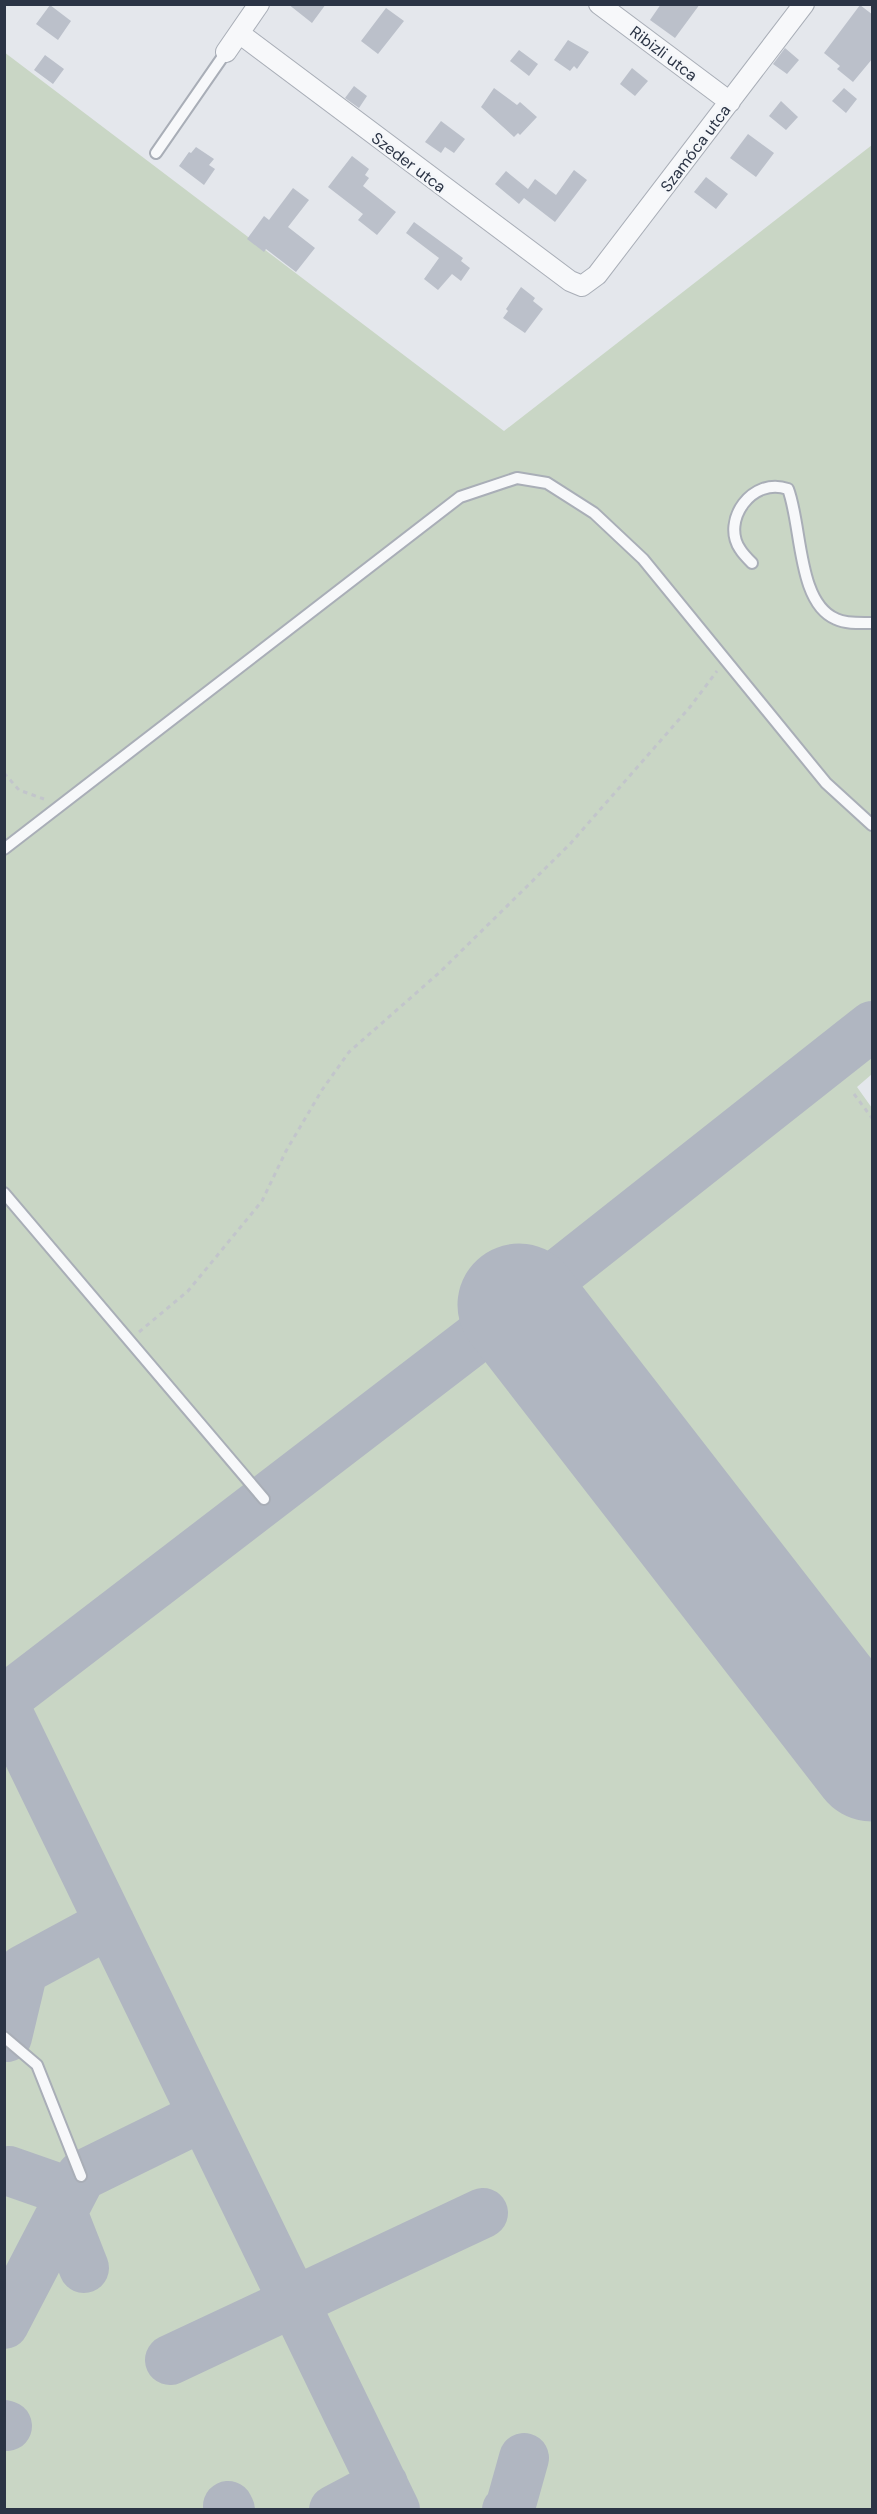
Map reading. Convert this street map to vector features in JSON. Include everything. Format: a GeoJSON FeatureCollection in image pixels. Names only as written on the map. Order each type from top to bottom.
{"type":"FeatureCollection","features":[{"type":"Feature","properties":{"kind":"street"},"geometry":{"type":"LineString","coordinates":[[226,52],[259,4]]}},
{"type":"Feature","properties":{"kind":"street","name":"Ribizli utca"},"geometry":{"type":"LineString","coordinates":[[599,4],[730,102]]}},
{"type":"Feature","properties":{"kind":"street","name":"Szamóca utca"},"geometry":{"type":"LineString","coordinates":[[582,286],[597,276],[804,4]]}},
{"type":"Feature","properties":{"kind":"street","name":"Szeder utca"},"geometry":{"type":"LineString","coordinates":[[239,33],[570,281],[582,286]]}},
{"type":"Feature","properties":{"kind":"lane"},"geometry":{"type":"LineString","coordinates":[[156,153],[226,52]]}},
{"type":"Feature","properties":{"kind":"lane"},"geometry":{"type":"LineString","coordinates":[[4,849],[460,497],[517,478],[547,483],[594,513],[643,559],[826,783],[873,825]]}},
{"type":"Feature","properties":{"kind":"lane"},"geometry":{"type":"LineString","coordinates":[[752,563],[738,548],[735,533],[738,512],[747,499],[763,487],[779,486],[788,489],[795,507],[805,575],[815,599],[825,613],[837,620],[873,623]]}},
{"type":"Feature","properties":{"kind":"lane"},"geometry":{"type":"LineString","coordinates":[[4,1193],[264,1499]]}},
{"type":"Feature","properties":{"kind":"lane"},"geometry":{"type":"LineString","coordinates":[[4,2037],[37,2065],[81,2176]]}},
{"type":"Feature","properties":{"kind":"path"},"geometry":{"type":"LineString","coordinates":[[129,1341],[188,1291],[262,1201],[286,1151],[322,1090],[349,1052],[440,972],[570,844],[690,706],[726,660]]}},
{"type":"Feature","properties":{"kind":"path"},"geometry":{"type":"LineString","coordinates":[[4,773],[19,790],[63,804]]}},
{"type":"Feature","properties":{"kind":"path"},"geometry":{"type":"LineString","coordinates":[[854,1094],[873,1118]]}},
{"type":"Feature","properties":{"kind":"green space"},"geometry":{"type":"Polygon","coordinates":[[[4,52],[504,431],[872,145],[872,1074],[857,1087],[872,1108],[872,2509],[5,2509],[4,52]]]}},
{"type":"Feature","properties":{"kind":"building"},"geometry":{"type":"Polygon","coordinates":[[[288,4],[326,4],[312,23],[288,4]]]}},
{"type":"Feature","properties":{"kind":"building"},"geometry":{"type":"Polygon","coordinates":[[[661,4],[700,4],[675,38],[650,20],[661,4]]]}},
{"type":"Feature","properties":{"kind":"building"},"geometry":{"type":"Polygon","coordinates":[[[50,5],[71,21],[58,40],[36,24],[50,5]]]}},
{"type":"Feature","properties":{"kind":"building"},"geometry":{"type":"Polygon","coordinates":[[[860,5],[873,15],[873,58],[853,82],[837,69],[840,66],[824,53],[860,5]]]}},
{"type":"Feature","properties":{"kind":"building"},"geometry":{"type":"Polygon","coordinates":[[[386,8],[404,21],[378,54],[361,41],[386,8]]]}},
{"type":"Feature","properties":{"kind":"building"},"geometry":{"type":"Polygon","coordinates":[[[568,40],[589,52],[577,69],[574,66],[570,71],[554,60],[568,40]]]}},
{"type":"Feature","properties":{"kind":"building"},"geometry":{"type":"Polygon","coordinates":[[[785,48],[799,60],[787,74],[773,64],[785,48]]]}},
{"type":"Feature","properties":{"kind":"building"},"geometry":{"type":"Polygon","coordinates":[[[519,50],[538,64],[529,76],[510,61],[519,50]]]}},
{"type":"Feature","properties":{"kind":"building"},"geometry":{"type":"Polygon","coordinates":[[[45,55],[64,69],[53,84],[34,70],[45,55]]]}},
{"type":"Feature","properties":{"kind":"building"},"geometry":{"type":"Polygon","coordinates":[[[632,68],[648,81],[635,96],[620,84],[632,68]]]}},
{"type":"Feature","properties":{"kind":"building"},"geometry":{"type":"Polygon","coordinates":[[[354,86],[367,96],[359,108],[345,98],[354,86]]]}},
{"type":"Feature","properties":{"kind":"building"},"geometry":{"type":"Polygon","coordinates":[[[494,88],[517,105],[520,102],[537,117],[520,135],[518,133],[514,137],[481,107],[494,88]]]}},
{"type":"Feature","properties":{"kind":"building"},"geometry":{"type":"Polygon","coordinates":[[[844,88],[857,99],[846,113],[832,101],[844,88]]]}},
{"type":"Feature","properties":{"kind":"building"},"geometry":{"type":"Polygon","coordinates":[[[781,101],[798,117],[786,130],[769,116],[781,101]]]}},
{"type":"Feature","properties":{"kind":"building"},"geometry":{"type":"Polygon","coordinates":[[[441,121],[465,139],[454,153],[445,147],[441,153],[425,142],[441,121]]]}},
{"type":"Feature","properties":{"kind":"building"},"geometry":{"type":"Polygon","coordinates":[[[748,134],[774,153],[756,177],[730,158],[748,134]]]}},
{"type":"Feature","properties":{"kind":"building"},"geometry":{"type":"Polygon","coordinates":[[[196,147],[214,159],[209,165],[215,169],[204,185],[179,166],[189,152],[191,153],[196,147]]]}},
{"type":"Feature","properties":{"kind":"building"},"geometry":{"type":"Polygon","coordinates":[[[352,156],[369,169],[365,175],[369,178],[363,186],[396,212],[377,235],[358,220],[363,214],[328,187],[352,156]]]}},
{"type":"Feature","properties":{"kind":"building"},"geometry":{"type":"Polygon","coordinates":[[[574,170],[587,180],[555,222],[524,198],[519,204],[495,184],[506,171],[528,189],[535,179],[556,195],[574,170]]]}},
{"type":"Feature","properties":{"kind":"building"},"geometry":{"type":"Polygon","coordinates":[[[706,177],[728,194],[716,209],[694,192],[706,177]]]}},
{"type":"Feature","properties":{"kind":"building"},"geometry":{"type":"Polygon","coordinates":[[[293,188],[309,200],[288,227],[315,248],[296,272],[266,249],[264,252],[247,239],[264,216],[269,220],[293,188]]]}},
{"type":"Feature","properties":{"kind":"building"},"geometry":{"type":"Polygon","coordinates":[[[414,222],[463,258],[461,261],[470,268],[461,281],[452,274],[438,290],[424,279],[439,258],[406,233],[414,222]]]}},
{"type":"Feature","properties":{"kind":"building"},"geometry":{"type":"Polygon","coordinates":[[[521,287],[535,298],[533,301],[543,309],[525,333],[503,318],[508,311],[506,309],[521,287]]]}},
{"type":"Feature","properties":{"kind":"taxiway"},"geometry":{"type":"LineString","coordinates":[[4,1700],[519,1305],[872,1026]]}},
{"type":"Feature","properties":{"kind":"taxiway"},"geometry":{"type":"LineString","coordinates":[[4,1705],[395,2510]]}},
{"type":"Feature","properties":{"kind":"taxiway"},"geometry":{"type":"LineString","coordinates":[[7,2037],[23,1970],[110,1923]]}},
{"type":"Feature","properties":{"kind":"taxiway"},"geometry":{"type":"LineString","coordinates":[[4,2324],[81,2176],[203,2116]]}},
{"type":"Feature","properties":{"kind":"taxiway"},"geometry":{"type":"LineString","coordinates":[[9,2171],[72,2193]]}},
{"type":"Feature","properties":{"kind":"taxiway"},"geometry":{"type":"LineString","coordinates":[[62,2212],[84,2268]]}},
{"type":"Feature","properties":{"kind":"taxiway"},"geometry":{"type":"LineString","coordinates":[[170,2360],[483,2213]]}},
{"type":"Feature","properties":{"kind":"taxiway"},"geometry":{"type":"LineString","coordinates":[[507,2510],[510,2508],[524,2458]]}},
{"type":"Feature","properties":{"kind":"taxiway"},"geometry":{"type":"LineString","coordinates":[[334,2510],[383,2484]]}},
{"type":"Feature","properties":{"kind":"taxiway"},"geometry":{"type":"LineString","coordinates":[[228,2506],[230,2510]]}},
{"type":"Feature","properties":{"kind":"runway"},"geometry":{"type":"LineString","coordinates":[[519,1305],[872,1760]]}}]}
